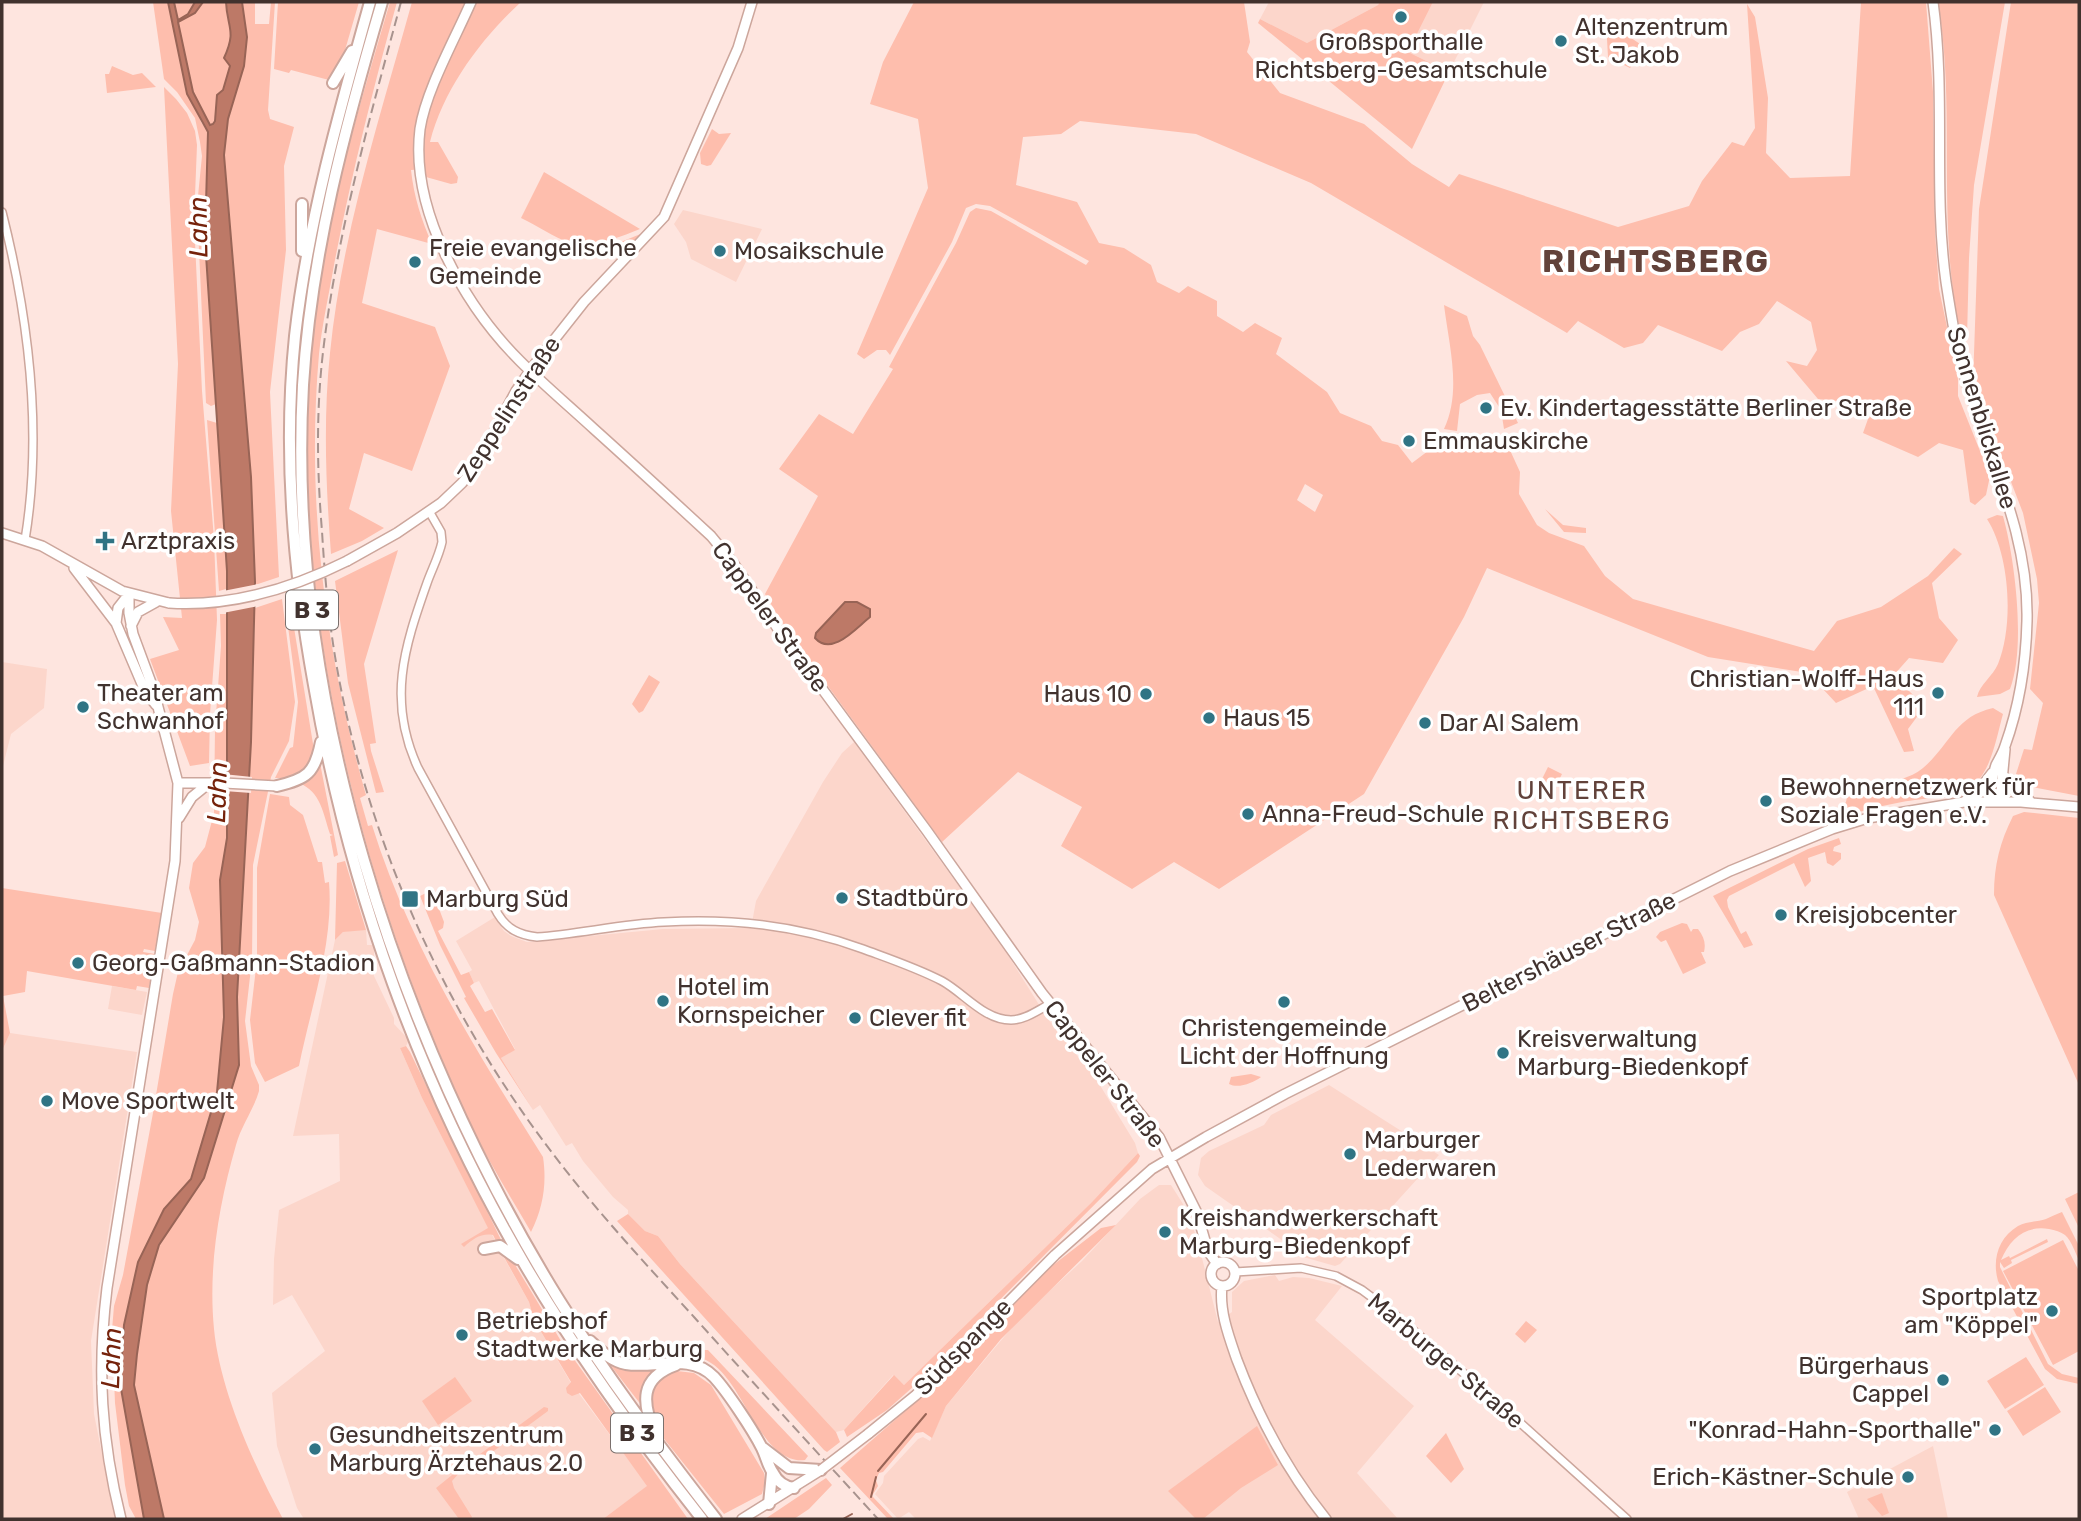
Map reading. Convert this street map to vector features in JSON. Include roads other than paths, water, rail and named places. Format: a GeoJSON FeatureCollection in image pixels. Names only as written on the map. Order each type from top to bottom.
{"type":"FeatureCollection","features":[{"type":"Feature","properties":{"kind":"highway","name":"B 3"},"geometry":{"type":"LineString","coordinates":[[370,2],[330,146],[309,241],[295,340],[291,416],[294,540],[303,628],[323,736],[366,906],[405,1015],[451,1126],[527,1268],[587,1365],[702,1519]]}},
{"type":"Feature","properties":{"kind":"highway","name":"B 3"},"geometry":{"type":"LineString","coordinates":[[382,2],[329,195],[311,302],[303,380],[301,452],[304,542],[313,621],[330,721],[351,809],[396,960],[455,1105],[477,1151],[506,1207],[597,1359],[716,1519]]}},
{"type":"Feature","properties":{"kind":"highway"},"geometry":{"type":"LineString","coordinates":[[333,83],[360,37]]}},
{"type":"Feature","properties":{"kind":"highway"},"geometry":{"type":"LineString","coordinates":[[302,204],[302,282]]}},
{"type":"Feature","properties":{"kind":"highway"},"geometry":{"type":"LineString","coordinates":[[277,786],[307,775],[315,764],[323,736]]}},
{"type":"Feature","properties":{"kind":"highway"},"geometry":{"type":"LineString","coordinates":[[484,1249],[495,1246],[505,1248],[527,1268]]}},
{"type":"Feature","properties":{"kind":"highway","name":"B 3"},"geometry":{"type":"LineString","coordinates":[[578,1329],[605,1355],[624,1364],[681,1363],[699,1367],[715,1378],[761,1446],[772,1473],[769,1504]]}},
{"type":"Feature","properties":{"kind":"highway","name":"B 3"},"geometry":{"type":"LineString","coordinates":[[664,1452],[648,1416],[645,1398],[652,1381],[658,1375],[666,1368],[681,1363]]}},
{"type":"Feature","properties":{"kind":"highway","name":"B 3"},"geometry":{"type":"LineString","coordinates":[[761,1446],[791,1476],[794,1488]]}},
{"type":"Feature","properties":{"kind":"highway","name":"B 3"},"geometry":{"type":"LineString","coordinates":[[781,1464],[807,1474],[821,1470]]}},
{"type":"Feature","properties":{"kind":"highway"},"geometry":{"type":"LineString","coordinates":[[772,1473],[782,1483],[794,1488]]}},
{"type":"Feature","properties":{"kind":"main road","name":"Cappeler Straße"},"geometry":{"type":"LineString","coordinates":[[471,2],[424,113],[419,140],[425,201],[440,242],[466,291],[488,324],[530,371],[717,542],[1050,1004],[1146,1119],[1170,1157],[1197,1213],[1208,1251],[1217,1264]]}},
{"type":"Feature","properties":{"kind":"main road","name":"Zeppelinstraße"},"geometry":{"type":"LineString","coordinates":[[2,533],[42,546],[100,581],[129,594],[156,602],[207,604],[244,599],[299,582],[377,546],[429,512],[471,473],[530,371],[584,302],[659,223],[669,207],[738,48],[752,2]]}},
{"type":"Feature","properties":{"kind":"main road","name":"Sonnenblickallee"},"geometry":{"type":"LineString","coordinates":[[1933,2],[1939,44],[1942,234],[1955,338],[1971,397],[2007,495],[2023,562],[2026,594],[2025,649],[2016,705],[1988,802]]}},
{"type":"Feature","properties":{"kind":"main road"},"geometry":{"type":"LineString","coordinates":[[70,563],[116,623],[145,691],[157,706]]}},
{"type":"Feature","properties":{"kind":"main road"},"geometry":{"type":"LineString","coordinates":[[116,623],[118,608],[129,594]]}},
{"type":"Feature","properties":{"kind":"main road"},"geometry":{"type":"LineString","coordinates":[[121,1519],[107,1456],[100,1375],[101,1336],[175,861],[178,820],[178,783],[153,688],[131,626],[129,594]]}},
{"type":"Feature","properties":{"kind":"main road"},"geometry":{"type":"LineString","coordinates":[[131,626],[138,612],[156,602]]}},
{"type":"Feature","properties":{"kind":"main road","name":"Sonnenblickallee"},"geometry":{"type":"LineString","coordinates":[[2000,802],[2005,747]]}},
{"type":"Feature","properties":{"kind":"main road"},"geometry":{"type":"LineString","coordinates":[[1964,802],[1980,789],[1996,767]]}},
{"type":"Feature","properties":{"kind":"main road"},"geometry":{"type":"LineString","coordinates":[[2004,776],[2010,787],[2032,802]]}},
{"type":"Feature","properties":{"kind":"main road"},"geometry":{"type":"LineString","coordinates":[[178,783],[277,786]]}},
{"type":"Feature","properties":{"kind":"main road"},"geometry":{"type":"LineString","coordinates":[[178,820],[192,797],[211,783]]}},
{"type":"Feature","properties":{"kind":"main road","name":"Beltershäuser Straße"},"geometry":{"type":"LineString","coordinates":[[1170,1157],[1368,1052],[1730,871],[1832,829],[1868,818],[1964,802],[2032,802],[2079,807]]}},
{"type":"Feature","properties":{"kind":"main road","name":"Südspange"},"geometry":{"type":"LineString","coordinates":[[821,1470],[916,1395],[1055,1255],[1121,1195],[1170,1157]]}},
{"type":"Feature","properties":{"kind":"main road"},"geometry":{"type":"LineString","coordinates":[[1217,1264],[1230,1264],[1236,1272],[1232,1283],[1222,1286],[1212,1277],[1212,1269],[1217,1264]]}},
{"type":"Feature","properties":{"kind":"main road"},"geometry":{"type":"LineString","coordinates":[[1222,1286],[1225,1324],[1258,1410],[1285,1461],[1326,1519]]}},
{"type":"Feature","properties":{"kind":"main road"},"geometry":{"type":"LineString","coordinates":[[746,1517],[794,1488],[807,1474]]}},
{"type":"Feature","properties":{"kind":"street"},"geometry":{"type":"LineString","coordinates":[[2,212],[25,330],[34,412],[25,540]]}},
{"type":"Feature","properties":{"kind":"street"},"geometry":{"type":"LineString","coordinates":[[429,512],[441,532],[442,542],[412,628],[400,686],[402,715],[411,753],[502,920],[511,929],[523,935],[537,937],[663,922],[751,924],[840,942],[895,961],[943,981],[983,1010],[1004,1019],[1018,1019],[1050,1004]]}},
{"type":"Feature","properties":{"kind":"street","name":"Marburger Straße"},"geometry":{"type":"LineString","coordinates":[[1236,1272],[1301,1268],[1336,1276],[1362,1290],[1495,1400],[1627,1519]]}},
{"type":"Feature","properties":{"kind":"waterway"},"geometry":{"type":"LineString","coordinates":[[878,1471],[926,1414]]}},
{"type":"Feature","properties":{"kind":"waterway"},"geometry":{"type":"LineString","coordinates":[[871,1497],[876,1477]]}},
{"type":"Feature","properties":{"kind":"waterway"},"geometry":{"type":"LineString","coordinates":[[843,1519],[852,1514]]}},
{"type":"Feature","properties":{"kind":"railway"},"geometry":{"type":"LineString","coordinates":[[401,2],[356,176],[337,263],[323,352],[318,419],[320,509],[331,627],[340,684],[371,806],[416,924],[444,981],[474,1037],[544,1142],[636,1253],[878,1519]]}},
{"type":"Feature","properties":{"kind":"place","name":"Großsporthalle Richtsberg-Gesamtschule"},"geometry":{"type":"Point","coordinates":[1401,17]}},
{"type":"Feature","properties":{"kind":"place","name":"Altenzentrum St. Jakob"},"geometry":{"type":"Point","coordinates":[1561,41]}},
{"type":"Feature","properties":{"kind":"place","name":"Mosaikschule"},"geometry":{"type":"Point","coordinates":[720,251]}},
{"type":"Feature","properties":{"kind":"place","name":"Freie evangelische Gemeinde"},"geometry":{"type":"Point","coordinates":[415,262]}},
{"type":"Feature","properties":{"kind":"place","name":"Ev. Kindertagesstätte Berliner Straße"},"geometry":{"type":"Point","coordinates":[1486,408]}},
{"type":"Feature","properties":{"kind":"place","name":"Emmauskirche"},"geometry":{"type":"Point","coordinates":[1409,441]}},
{"type":"Feature","properties":{"kind":"place","name":"Arztpraxis"},"geometry":{"type":"Point","coordinates":[105,541]}},
{"type":"Feature","properties":{"kind":"place","name":"Christian-Wolff-Haus 111"},"geometry":{"type":"Point","coordinates":[1938,693]}},
{"type":"Feature","properties":{"kind":"place","name":"Haus 10"},"geometry":{"type":"Point","coordinates":[1146,694]}},
{"type":"Feature","properties":{"kind":"place","name":"Theater am Schwanhof"},"geometry":{"type":"Point","coordinates":[83,707]}},
{"type":"Feature","properties":{"kind":"place","name":"Haus 15"},"geometry":{"type":"Point","coordinates":[1209,718]}},
{"type":"Feature","properties":{"kind":"place","name":"Dar Al Salem"},"geometry":{"type":"Point","coordinates":[1425,723]}},
{"type":"Feature","properties":{"kind":"place","name":"Bewohnernetzwerk für Soziale Fragen e.V."},"geometry":{"type":"Point","coordinates":[1766,801]}},
{"type":"Feature","properties":{"kind":"place","name":"Anna-Freud-Schule"},"geometry":{"type":"Point","coordinates":[1248,814]}},
{"type":"Feature","properties":{"kind":"place","name":"Stadtbüro"},"geometry":{"type":"Point","coordinates":[842,898]}},
{"type":"Feature","properties":{"kind":"place","name":"Marburg Süd"},"geometry":{"type":"Point","coordinates":[410,899]}},
{"type":"Feature","properties":{"kind":"place","name":"Kreisjobcenter"},"geometry":{"type":"Point","coordinates":[1781,915]}},
{"type":"Feature","properties":{"kind":"place","name":"Georg-Gaßmann-Stadion"},"geometry":{"type":"Point","coordinates":[78,963]}},
{"type":"Feature","properties":{"kind":"place","name":"Hotel im Kornspeicher"},"geometry":{"type":"Point","coordinates":[663,1001]}},
{"type":"Feature","properties":{"kind":"place","name":"Christengemeinde Licht der Hoffnung"},"geometry":{"type":"Point","coordinates":[1284,1002]}},
{"type":"Feature","properties":{"kind":"place","name":"Clever fit"},"geometry":{"type":"Point","coordinates":[855,1018]}},
{"type":"Feature","properties":{"kind":"place","name":"Kreisverwaltung Marburg-Biedenkopf"},"geometry":{"type":"Point","coordinates":[1503,1053]}},
{"type":"Feature","properties":{"kind":"place","name":"Move Sportwelt"},"geometry":{"type":"Point","coordinates":[47,1101]}},
{"type":"Feature","properties":{"kind":"place","name":"Marburger Lederwaren"},"geometry":{"type":"Point","coordinates":[1350,1154]}},
{"type":"Feature","properties":{"kind":"place","name":"Kreishandwerkerschaft Marburg-Biedenkopf"},"geometry":{"type":"Point","coordinates":[1165,1232]}},
{"type":"Feature","properties":{"kind":"place","name":"Sportplatz am \"Köppel\""},"geometry":{"type":"Point","coordinates":[2052,1311]}},
{"type":"Feature","properties":{"kind":"place","name":"Betriebshof Stadtwerke Marburg"},"geometry":{"type":"Point","coordinates":[462,1335]}},
{"type":"Feature","properties":{"kind":"place","name":"Bürgerhaus Cappel"},"geometry":{"type":"Point","coordinates":[1943,1380]}},
{"type":"Feature","properties":{"kind":"place","name":"\"Konrad-Hahn-Sporthalle\""},"geometry":{"type":"Point","coordinates":[1995,1430]}},
{"type":"Feature","properties":{"kind":"place","name":"Gesundheitszentrum Marburg Ärztehaus 2.0"},"geometry":{"type":"Point","coordinates":[315,1449]}},
{"type":"Feature","properties":{"kind":"place","name":"Erich-Kästner-Schule"},"geometry":{"type":"Point","coordinates":[1908,1477]}},
{"type":"Feature","properties":{"kind":"district","name":"RICHTSBERG"},"geometry":{"type":"Point","coordinates":[1656,261]}},
{"type":"Feature","properties":{"kind":"district","name":"UNTERER RICHTSBERG"},"geometry":{"type":"Point","coordinates":[1582,805]}},
{"type":"Feature","properties":{"kind":"water label","name":"Lahn"},"geometry":{"type":"Point","coordinates":[198,227]}},
{"type":"Feature","properties":{"kind":"water label","name":"Lahn"},"geometry":{"type":"Point","coordinates":[217,792]}},
{"type":"Feature","properties":{"kind":"water label","name":"Lahn"},"geometry":{"type":"Point","coordinates":[111,1358]}}]}
